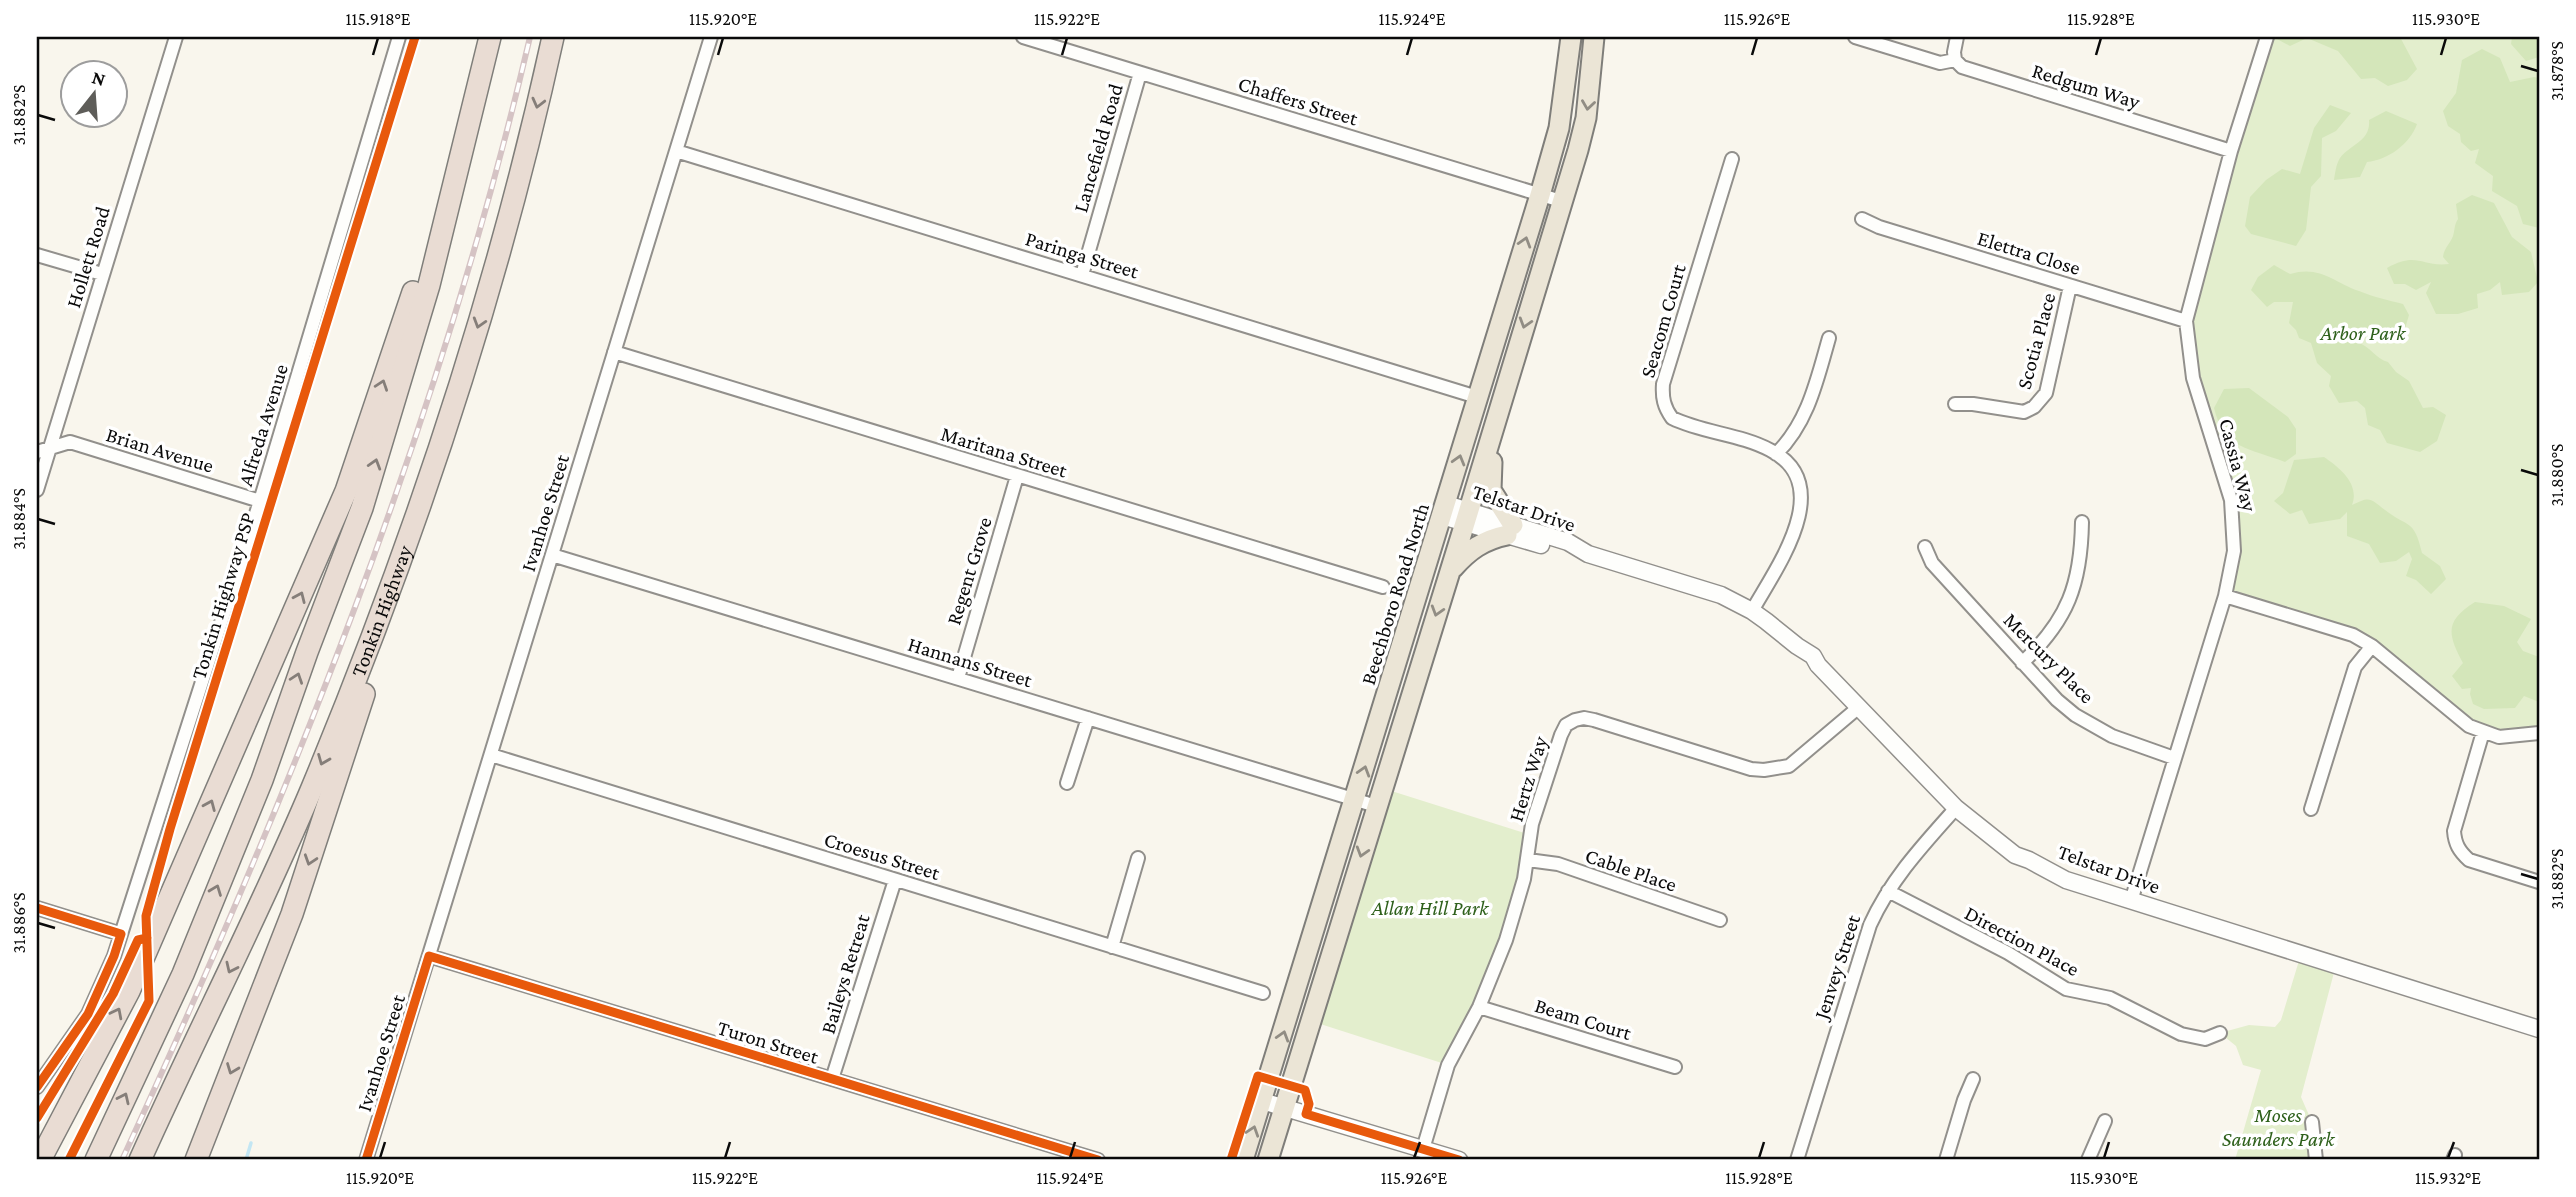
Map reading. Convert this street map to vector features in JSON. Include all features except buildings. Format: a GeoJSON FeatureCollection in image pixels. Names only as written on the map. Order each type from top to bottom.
{"type":"FeatureCollection","features":[{"type":"Feature","properties":{"kind":"highway"},"geometry":{"type":"LineString","coordinates":[[96,1160],[183,974],[262,780],[362,508],[429,285],[490,37]]}},
{"type":"Feature","properties":{"kind":"highway","name":"Tonkin Highway"},"geometry":{"type":"LineString","coordinates":[[141,1160],[311,790],[366,653],[417,514],[488,290],[524,159],[553,37]]}},
{"type":"Feature","properties":{"kind":"highway"},"geometry":{"type":"LineString","coordinates":[[40,1160],[83,1082],[134,979],[346,491],[468,130]]}},
{"type":"Feature","properties":{"kind":"highway"},"geometry":{"type":"LineString","coordinates":[[196,1160],[292,914],[377,656],[417,514]]}},
{"type":"Feature","properties":{"kind":"main road","name":"Beechboro Road North"},"geometry":{"type":"LineString","coordinates":[[1243,1160],[1356,800],[1540,195],[1559,128],[1571,37]]}},
{"type":"Feature","properties":{"kind":"main road"},"geometry":{"type":"LineString","coordinates":[[1268,1160],[1494,429],[1586,118],[1594,37]]}},
{"type":"Feature","properties":{"kind":"main road"},"geometry":{"type":"LineString","coordinates":[[1450,571],[1479,543],[1510,530],[1491,491],[1494,429]]}},
{"type":"Feature","properties":{"kind":"street","name":"Hollett Road"},"geometry":{"type":"LineString","coordinates":[[37,490],[43,451],[176,37]]}},
{"type":"Feature","properties":{"kind":"street","name":"Alfreda Avenue"},"geometry":{"type":"LineString","coordinates":[[37,1087],[88,1014],[114,956],[260,501],[399,37]]}},
{"type":"Feature","properties":{"kind":"street","name":"Ivanhoe Street"},"geometry":{"type":"LineString","coordinates":[[371,1159],[429,956],[711,37]]}},
{"type":"Feature","properties":{"kind":"street","name":"Chaffers Street"},"geometry":{"type":"LineString","coordinates":[[1023,37],[1561,201]]}},
{"type":"Feature","properties":{"kind":"street"},"geometry":{"type":"LineString","coordinates":[[1854,37],[1940,63],[1955,60],[1957,37]]}},
{"type":"Feature","properties":{"kind":"street","name":"Cassia Way"},"geometry":{"type":"LineString","coordinates":[[2131,901],[2225,596],[2234,551],[2231,500],[2193,378],[2186,321],[2196,274],[2231,151],[2267,37]]}},
{"type":"Feature","properties":{"kind":"street","name":"Redgum Way"},"geometry":{"type":"LineString","coordinates":[[1955,60],[1962,67],[1973,71],[2231,151]]}},
{"type":"Feature","properties":{"kind":"street","name":"Lancefield Road"},"geometry":{"type":"LineString","coordinates":[[1082,275],[1140,73]]}},
{"type":"Feature","properties":{"kind":"street","name":"Paringa Street"},"geometry":{"type":"LineString","coordinates":[[676,151],[1477,397]]}},
{"type":"Feature","properties":{"kind":"street","name":"Seacom Court"},"geometry":{"type":"LineString","coordinates":[[1732,159],[1663,384],[1662,397],[1672,418],[1768,449],[1776,454]]}},
{"type":"Feature","properties":{"kind":"street","name":"Elettra Close"},"geometry":{"type":"LineString","coordinates":[[1862,219],[1880,227],[2186,321]]}},
{"type":"Feature","properties":{"kind":"street"},"geometry":{"type":"LineString","coordinates":[[37,255],[102,274]]}},
{"type":"Feature","properties":{"kind":"street","name":"Scotia Place"},"geometry":{"type":"LineString","coordinates":[[1955,404],[2024,411],[2041,402],[2046,393],[2070,286]]}},
{"type":"Feature","properties":{"kind":"street"},"geometry":{"type":"LineString","coordinates":[[1752,611],[1800,520],[1802,502],[1796,476],[1776,454],[1790,441],[1806,412],[1829,338]]}},
{"type":"Feature","properties":{"kind":"street","name":"Maritana Street"},"geometry":{"type":"LineString","coordinates":[[614,352],[1383,587]]}},
{"type":"Feature","properties":{"kind":"street","name":"Brian Avenue"},"geometry":{"type":"LineString","coordinates":[[43,451],[70,442],[260,501]]}},
{"type":"Feature","properties":{"kind":"street","name":"Regent Grove"},"geometry":{"type":"LineString","coordinates":[[958,678],[1017,476]]}},
{"type":"Feature","properties":{"kind":"street","name":"Telstar Drive"},"geometry":{"type":"LineString","coordinates":[[1444,510],[1510,530],[1568,542],[1588,554],[1706,590],[1752,611],[1813,656],[1956,808],[2015,855],[2066,880],[2539,1029]]}},
{"type":"Feature","properties":{"kind":"street"},"geometry":{"type":"LineString","coordinates":[[2022,663],[2045,642],[2064,611],[2081,557],[2082,522]]}},
{"type":"Feature","properties":{"kind":"street","name":"Mercury Place"},"geometry":{"type":"LineString","coordinates":[[1925,547],[1932,563],[2057,700],[2092,726],[2174,758]]}},
{"type":"Feature","properties":{"kind":"street","name":"Hannans Street"},"geometry":{"type":"LineString","coordinates":[[552,555],[1376,806]]}},
{"type":"Feature","properties":{"kind":"street"},"geometry":{"type":"LineString","coordinates":[[2225,596],[2353,635],[2372,646],[2469,726],[2483,732],[2511,737],[2539,733]]}},
{"type":"Feature","properties":{"kind":"street"},"geometry":{"type":"LineString","coordinates":[[2311,809],[2355,667],[2372,646]]}},
{"type":"Feature","properties":{"kind":"street","name":"Hertz Way"},"geometry":{"type":"LineString","coordinates":[[1423,1149],[1448,1065],[1479,1007],[1506,940],[1528,860],[1532,824],[1545,778],[1566,725],[1575,720],[1594,720],[1751,769],[1764,770],[1789,766],[1859,707]]}},
{"type":"Feature","properties":{"kind":"street"},"geometry":{"type":"LineString","coordinates":[[1067,783],[1088,718]]}},
{"type":"Feature","properties":{"kind":"street"},"geometry":{"type":"LineString","coordinates":[[2483,732],[2454,831],[2455,844],[2469,860],[2539,882]]}},
{"type":"Feature","properties":{"kind":"street","name":"Croesus Street"},"geometry":{"type":"LineString","coordinates":[[491,755],[1263,993]]}},
{"type":"Feature","properties":{"kind":"street","name":"Jenvey Street"},"geometry":{"type":"LineString","coordinates":[[1797,1160],[1863,943],[1888,891],[1903,868],[1956,808]]}},
{"type":"Feature","properties":{"kind":"street"},"geometry":{"type":"LineString","coordinates":[[1112,947],[1138,858]]}},
{"type":"Feature","properties":{"kind":"street","name":"Cable Place"},"geometry":{"type":"LineString","coordinates":[[1528,860],[1558,864],[1720,920]]}},
{"type":"Feature","properties":{"kind":"street","name":"Baileys Retreat"},"geometry":{"type":"LineString","coordinates":[[832,1079],[895,880]]}},
{"type":"Feature","properties":{"kind":"street","name":"Direction Place"},"geometry":{"type":"LineString","coordinates":[[1888,891],[2008,953],[2066,989],[2110,998],[2181,1034],[2205,1039],[2220,1033]]}},
{"type":"Feature","properties":{"kind":"street"},"geometry":{"type":"LineString","coordinates":[[37,908],[121,934]]}},
{"type":"Feature","properties":{"kind":"street","name":"Turon Street"},"geometry":{"type":"LineString","coordinates":[[429,956],[1098,1160]]}},
{"type":"Feature","properties":{"kind":"street","name":"Beam Court"},"geometry":{"type":"LineString","coordinates":[[1479,1007],[1675,1067]]}},
{"type":"Feature","properties":{"kind":"street"},"geometry":{"type":"LineString","coordinates":[[1946,1160],[1973,1079]]}},
{"type":"Feature","properties":{"kind":"street"},"geometry":{"type":"LineString","coordinates":[[1262,1101],[1459,1160]]}},
{"type":"Feature","properties":{"kind":"street"},"geometry":{"type":"LineString","coordinates":[[2088,1160],[2105,1121]]}},
{"type":"Feature","properties":{"kind":"street"},"geometry":{"type":"LineString","coordinates":[[2312,1122],[2316,1160]]}},
{"type":"Feature","properties":{"kind":"green space","name":"Arbor Park"},"geometry":{"type":"Polygon","coordinates":[[[2267,37],[2539,37],[2539,733],[2483,732],[2372,646],[2225,596],[2234,536],[2186,338],[2267,37]]]}},
{"type":"Feature","properties":{"kind":"green space"},"geometry":{"type":"Polygon","coordinates":[[[2278,37],[2400,37],[2417,69],[2407,80],[2388,86],[2375,78],[2361,79],[2338,51],[2307,38],[2290,46],[2277,39],[2278,37]]]}},
{"type":"Feature","properties":{"kind":"green space"},"geometry":{"type":"Polygon","coordinates":[[[2512,37],[2539,37],[2539,57],[2526,61],[2511,44],[2512,37]]]}},
{"type":"Feature","properties":{"kind":"green space"},"geometry":{"type":"Polygon","coordinates":[[[2482,49],[2500,58],[2510,82],[2539,78],[2539,228],[2523,224],[2517,206],[2492,191],[2493,176],[2475,163],[2479,149],[2471,151],[2461,142],[2460,134],[2448,126],[2443,111],[2456,93],[2462,60],[2482,49]]]}},
{"type":"Feature","properties":{"kind":"green space"},"geometry":{"type":"Polygon","coordinates":[[[2330,105],[2351,113],[2336,131],[2322,138],[2321,176],[2311,187],[2306,230],[2296,246],[2251,234],[2245,226],[2250,197],[2266,180],[2282,169],[2300,174],[2314,128],[2330,105]]]}},
{"type":"Feature","properties":{"kind":"green space"},"geometry":{"type":"Polygon","coordinates":[[[2386,111],[2417,124],[2409,138],[2397,150],[2383,158],[2367,162],[2360,177],[2334,180],[2340,158],[2364,138],[2369,120],[2386,111]]]}},
{"type":"Feature","properties":{"kind":"green space"},"geometry":{"type":"Polygon","coordinates":[[[2472,195],[2494,203],[2512,237],[2531,252],[2538,282],[2529,292],[2502,295],[2500,282],[2490,290],[2477,294],[2478,308],[2458,314],[2436,314],[2426,293],[2431,282],[2416,290],[2405,284],[2394,284],[2387,268],[2412,260],[2449,264],[2443,257],[2458,219],[2456,204],[2472,195]]]}},
{"type":"Feature","properties":{"kind":"green space"},"geometry":{"type":"Polygon","coordinates":[[[2274,265],[2290,274],[2318,273],[2364,293],[2403,304],[2409,315],[2404,332],[2395,333],[2387,328],[2380,336],[2368,338],[2363,327],[2354,333],[2357,342],[2388,362],[2409,381],[2423,408],[2433,407],[2446,415],[2437,441],[2420,452],[2387,443],[2380,430],[2368,425],[2365,408],[2357,401],[2339,403],[2329,386],[2331,376],[2317,363],[2311,343],[2299,338],[2289,323],[2293,302],[2274,302],[2267,307],[2251,290],[2258,277],[2274,265]]]}},
{"type":"Feature","properties":{"kind":"green space"},"geometry":{"type":"Polygon","coordinates":[[[2249,388],[2288,417],[2296,429],[2296,454],[2285,462],[2240,446],[2224,432],[2218,422],[2214,408],[2224,389],[2249,388]]]}},
{"type":"Feature","properties":{"kind":"green space"},"geometry":{"type":"Polygon","coordinates":[[[2324,457],[2342,471],[2351,483],[2354,497],[2352,505],[2366,499],[2373,501],[2413,529],[2422,553],[2440,566],[2446,579],[2431,594],[2416,580],[2406,576],[2412,559],[2409,552],[2396,561],[2380,563],[2369,544],[2347,536],[2347,512],[2340,519],[2309,524],[2302,510],[2290,514],[2274,501],[2283,493],[2294,460],[2324,457]]]}},
{"type":"Feature","properties":{"kind":"green space"},"geometry":{"type":"Polygon","coordinates":[[[2475,602],[2504,606],[2531,619],[2517,642],[2523,651],[2539,657],[2539,702],[2524,696],[2515,708],[2484,709],[2473,704],[2471,688],[2462,689],[2452,676],[2463,663],[2454,643],[2452,628],[2458,615],[2475,602]]]}},
{"type":"Feature","properties":{"kind":"green space","name":"Allan Hill Park"},"geometry":{"type":"Polygon","coordinates":[[[1382,788],[1531,835],[1519,899],[1448,1065],[1311,1021],[1382,788]]]}},
{"type":"Feature","properties":{"kind":"green space","name":"Moses Saunders Park"},"geometry":{"type":"Polygon","coordinates":[[[2301,954],[2336,965],[2301,1097],[2312,1122],[2316,1160],[2235,1160],[2261,1070],[2243,1065],[2236,1046],[2220,1033],[2249,1025],[2275,1027],[2281,1020],[2301,954]]]}},
{"type":"Feature","properties":{"kind":"waterway"},"geometry":{"type":"LineString","coordinates":[[246,1160],[251,1143]]}},
{"type":"Feature","properties":{"kind":"railway"},"geometry":{"type":"LineString","coordinates":[[122,1160],[243,886],[354,609],[405,468],[451,326],[493,182],[530,37]]}},
{"type":"Feature","properties":{"kind":"cycle path","name":"Tonkin Highway PSP"},"geometry":{"type":"LineString","coordinates":[[69,1160],[149,1001],[146,916],[170,829],[415,37]]}},
{"type":"Feature","properties":{"kind":"cycle path"},"geometry":{"type":"LineString","coordinates":[[37,908],[121,934],[88,1014],[37,1087]]}},
{"type":"Feature","properties":{"kind":"cycle path"},"geometry":{"type":"LineString","coordinates":[[37,1118],[113,994],[138,940],[147,938]]}},
{"type":"Feature","properties":{"kind":"cycle path"},"geometry":{"type":"LineString","coordinates":[[366,1160],[429,956],[1098,1160]]}},
{"type":"Feature","properties":{"kind":"cycle path"},"geometry":{"type":"LineString","coordinates":[[1231,1160],[1258,1076],[1305,1090],[1309,1104],[1306,1114],[1459,1160]]}}]}
